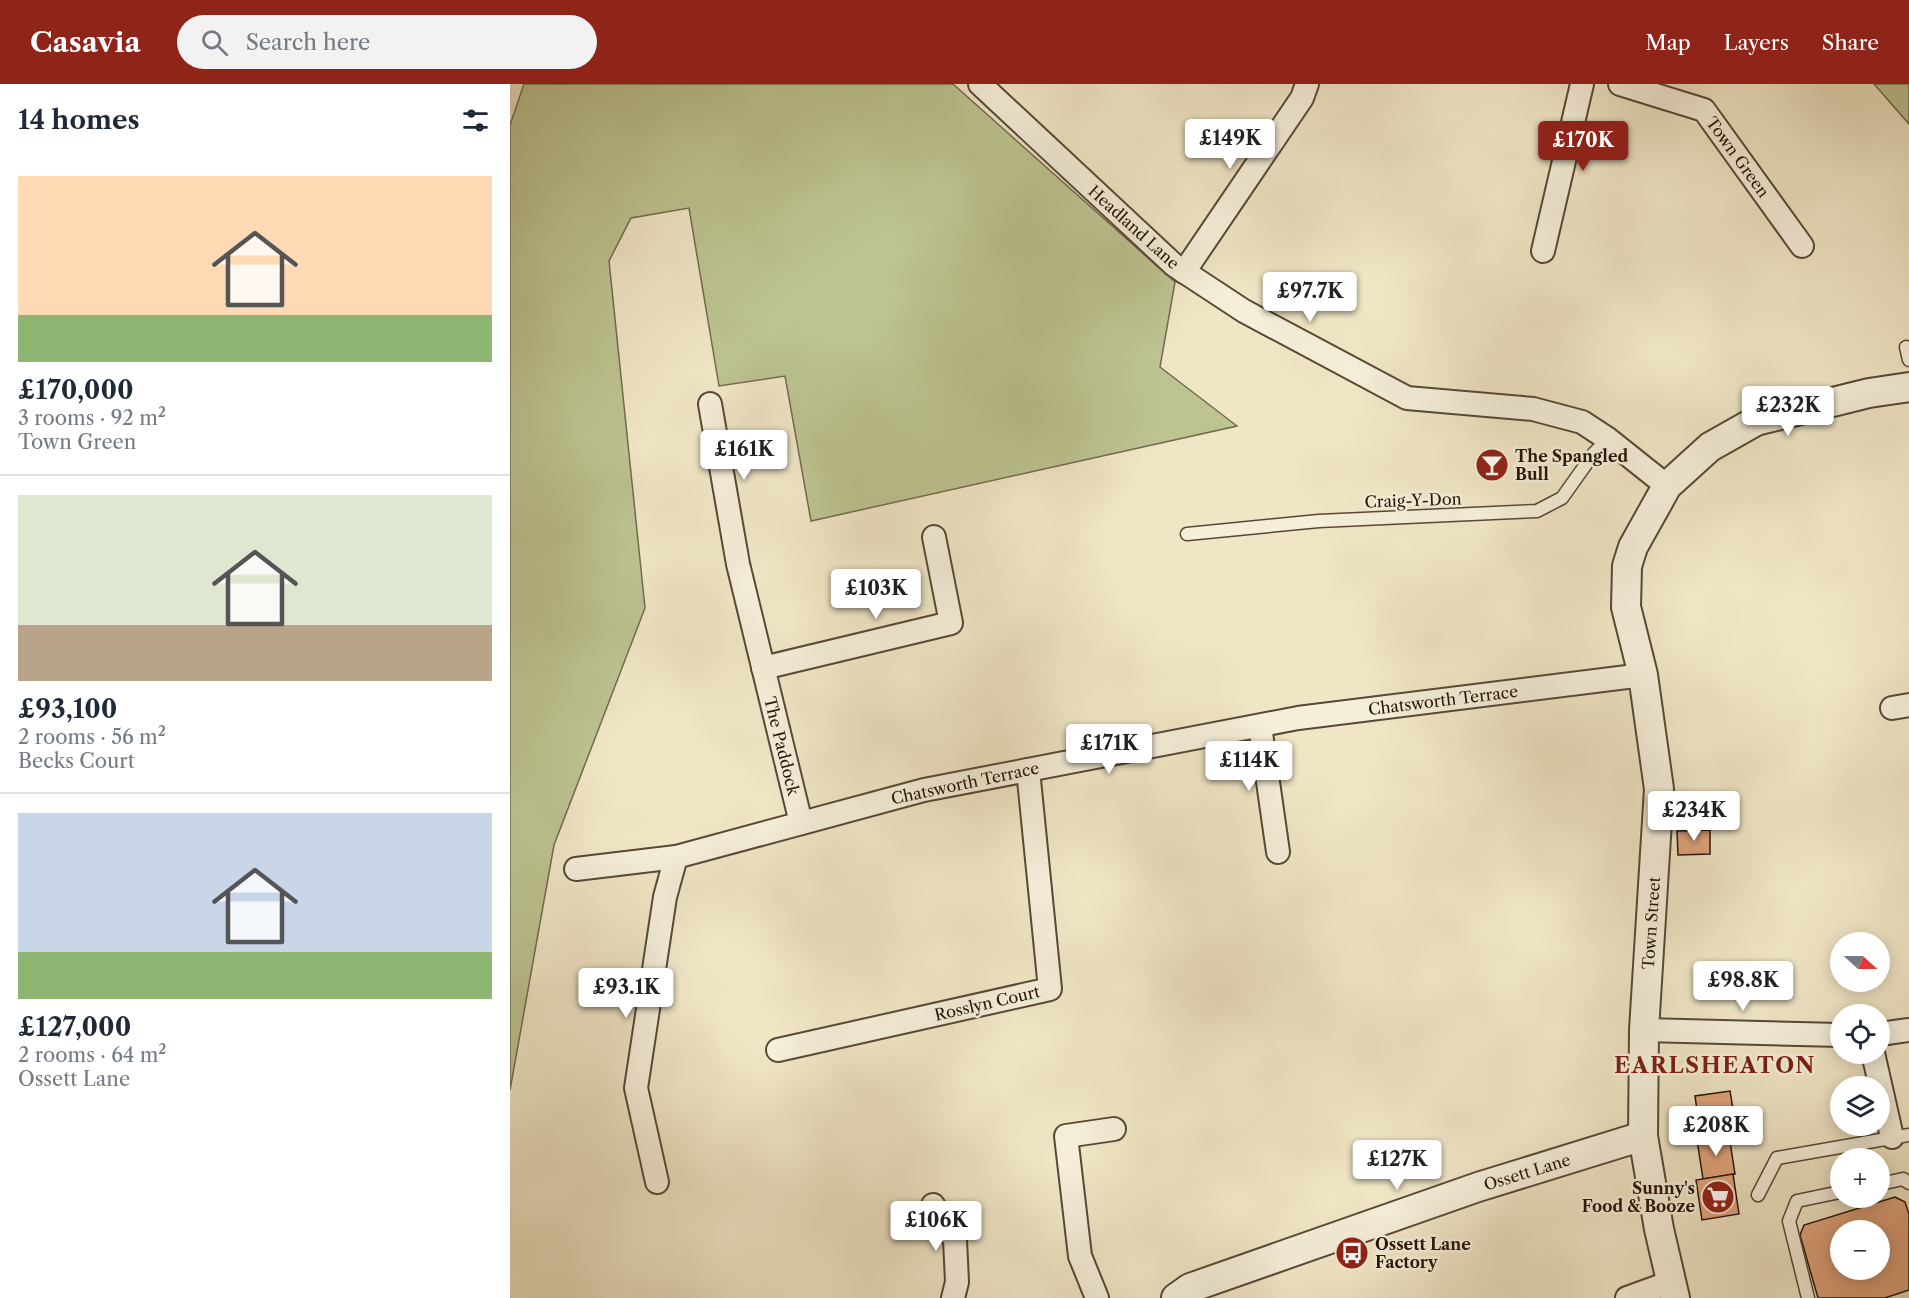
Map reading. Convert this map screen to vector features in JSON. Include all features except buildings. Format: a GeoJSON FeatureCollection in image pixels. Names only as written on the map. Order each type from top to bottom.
{"type":"FeatureCollection","features":[{"type":"Feature","properties":{"kind":"street","name":"Headland Lane"},"geometry":{"type":"LineString","coordinates":[[980,84],[1184,272],[1244,310],[1407,398],[1533,409],[1582,422],[1608,439],[1667,486]]}},
{"type":"Feature","properties":{"kind":"street"},"geometry":{"type":"LineString","coordinates":[[1184,272],[1302,98],[1307,84]]}},
{"type":"Feature","properties":{"kind":"street"},"geometry":{"type":"LineString","coordinates":[[1543,251],[1582,84]]}},
{"type":"Feature","properties":{"kind":"street","name":"Town Green"},"geometry":{"type":"LineString","coordinates":[[1620,84],[1704,110],[1802,246]]}},
{"type":"Feature","properties":{"kind":"street","name":"Town Street"},"geometry":{"type":"LineString","coordinates":[[1673,1290],[1659,1229],[1643,1136],[1644,1030],[1659,789],[1643,675],[1626,607],[1627,566],[1633,547],[1667,486],[1710,447],[1756,421],[1869,393],[1909,387]]}},
{"type":"Feature","properties":{"kind":"street","name":"The Paddock"},"geometry":{"type":"LineString","coordinates":[[710,404],[738,564],[801,823]]}},
{"type":"Feature","properties":{"kind":"street"},"geometry":{"type":"LineString","coordinates":[[763,668],[951,623],[934,537]]}},
{"type":"Feature","properties":{"kind":"street","name":"Chatsworth Terrace"},"geometry":{"type":"LineString","coordinates":[[576,869],[676,857],[924,790],[1298,718],[1643,675]]}},
{"type":"Feature","properties":{"kind":"street"},"geometry":{"type":"LineString","coordinates":[[1260,726],[1278,852]]}},
{"type":"Feature","properties":{"kind":"street","name":"Rosslyn Court"},"geometry":{"type":"LineString","coordinates":[[778,1050],[1050,989],[1028,770]]}},
{"type":"Feature","properties":{"kind":"street"},"geometry":{"type":"LineString","coordinates":[[657,1182],[636,1088],[665,897],[676,857]]}},
{"type":"Feature","properties":{"kind":"street"},"geometry":{"type":"LineString","coordinates":[[1644,1030],[1830,1035]]}},
{"type":"Feature","properties":{"kind":"street"},"geometry":{"type":"LineString","coordinates":[[1890,1033],[1909,1030]]}},
{"type":"Feature","properties":{"kind":"street"},"geometry":{"type":"LineString","coordinates":[[1877,1064],[1901,1136]]}},
{"type":"Feature","properties":{"kind":"street"},"geometry":{"type":"LineString","coordinates":[[1097,1298],[1080,1256],[1066,1136],[1114,1130]]}},
{"type":"Feature","properties":{"kind":"street","name":"Ossett Lane"},"geometry":{"type":"LineString","coordinates":[[1176,1298],[1190,1288],[1478,1187],[1643,1136]]}},
{"type":"Feature","properties":{"kind":"street"},"geometry":{"type":"LineString","coordinates":[[933,1205],[955,1240],[957,1282],[953,1298]]}},
{"type":"Feature","properties":{"kind":"street"},"geometry":{"type":"LineString","coordinates":[[1627,1298],[1673,1290]]}},
{"type":"Feature","properties":{"kind":"lane"},"geometry":{"type":"LineString","coordinates":[[1906,347],[1909,360]]}},
{"type":"Feature","properties":{"kind":"lane","name":"Craig-Y-Don"},"geometry":{"type":"LineString","coordinates":[[1187,534],[1319,521],[1537,512],[1562,498],[1594,453],[1608,439]]}},
{"type":"Feature","properties":{"kind":"lane"},"geometry":{"type":"LineString","coordinates":[[1758,1196],[1777,1158],[1901,1136]]}},
{"type":"Feature","properties":{"kind":"lane"},"geometry":{"type":"LineString","coordinates":[[1890,1182],[1903,1179],[1909,1183]]}},
{"type":"Feature","properties":{"kind":"lane"},"geometry":{"type":"LineString","coordinates":[[1808,1298],[1789,1221],[1797,1201],[1830,1194]]}},
{"type":"Feature","properties":{"kind":"green space"},"geometry":{"type":"Polygon","coordinates":[[[524,84],[953,84],[1175,282],[1160,367],[1237,426],[811,521],[785,376],[719,386],[689,208],[631,218],[609,261],[645,608],[554,845],[510,1090],[510,125],[524,84]]]}},
{"type":"Feature","properties":{"kind":"green space"},"geometry":{"type":"Polygon","coordinates":[[[1874,84],[1909,84],[1909,124],[1874,84]]]}},
{"type":"Feature","properties":{"kind":"place","name":"The Spangled Bull"},"geometry":{"type":"Point","coordinates":[1492,465]}},
{"type":"Feature","properties":{"kind":"place","name":"Sunny's Food & Booze"},"geometry":{"type":"Point","coordinates":[1718,1197]}},
{"type":"Feature","properties":{"kind":"place","name":"Ossett Lane Factory"},"geometry":{"type":"Point","coordinates":[1352,1253]}},
{"type":"Feature","properties":{"kind":"district","name":"EARLSHEATON"},"geometry":{"type":"Point","coordinates":[1715,1065]}}]}
